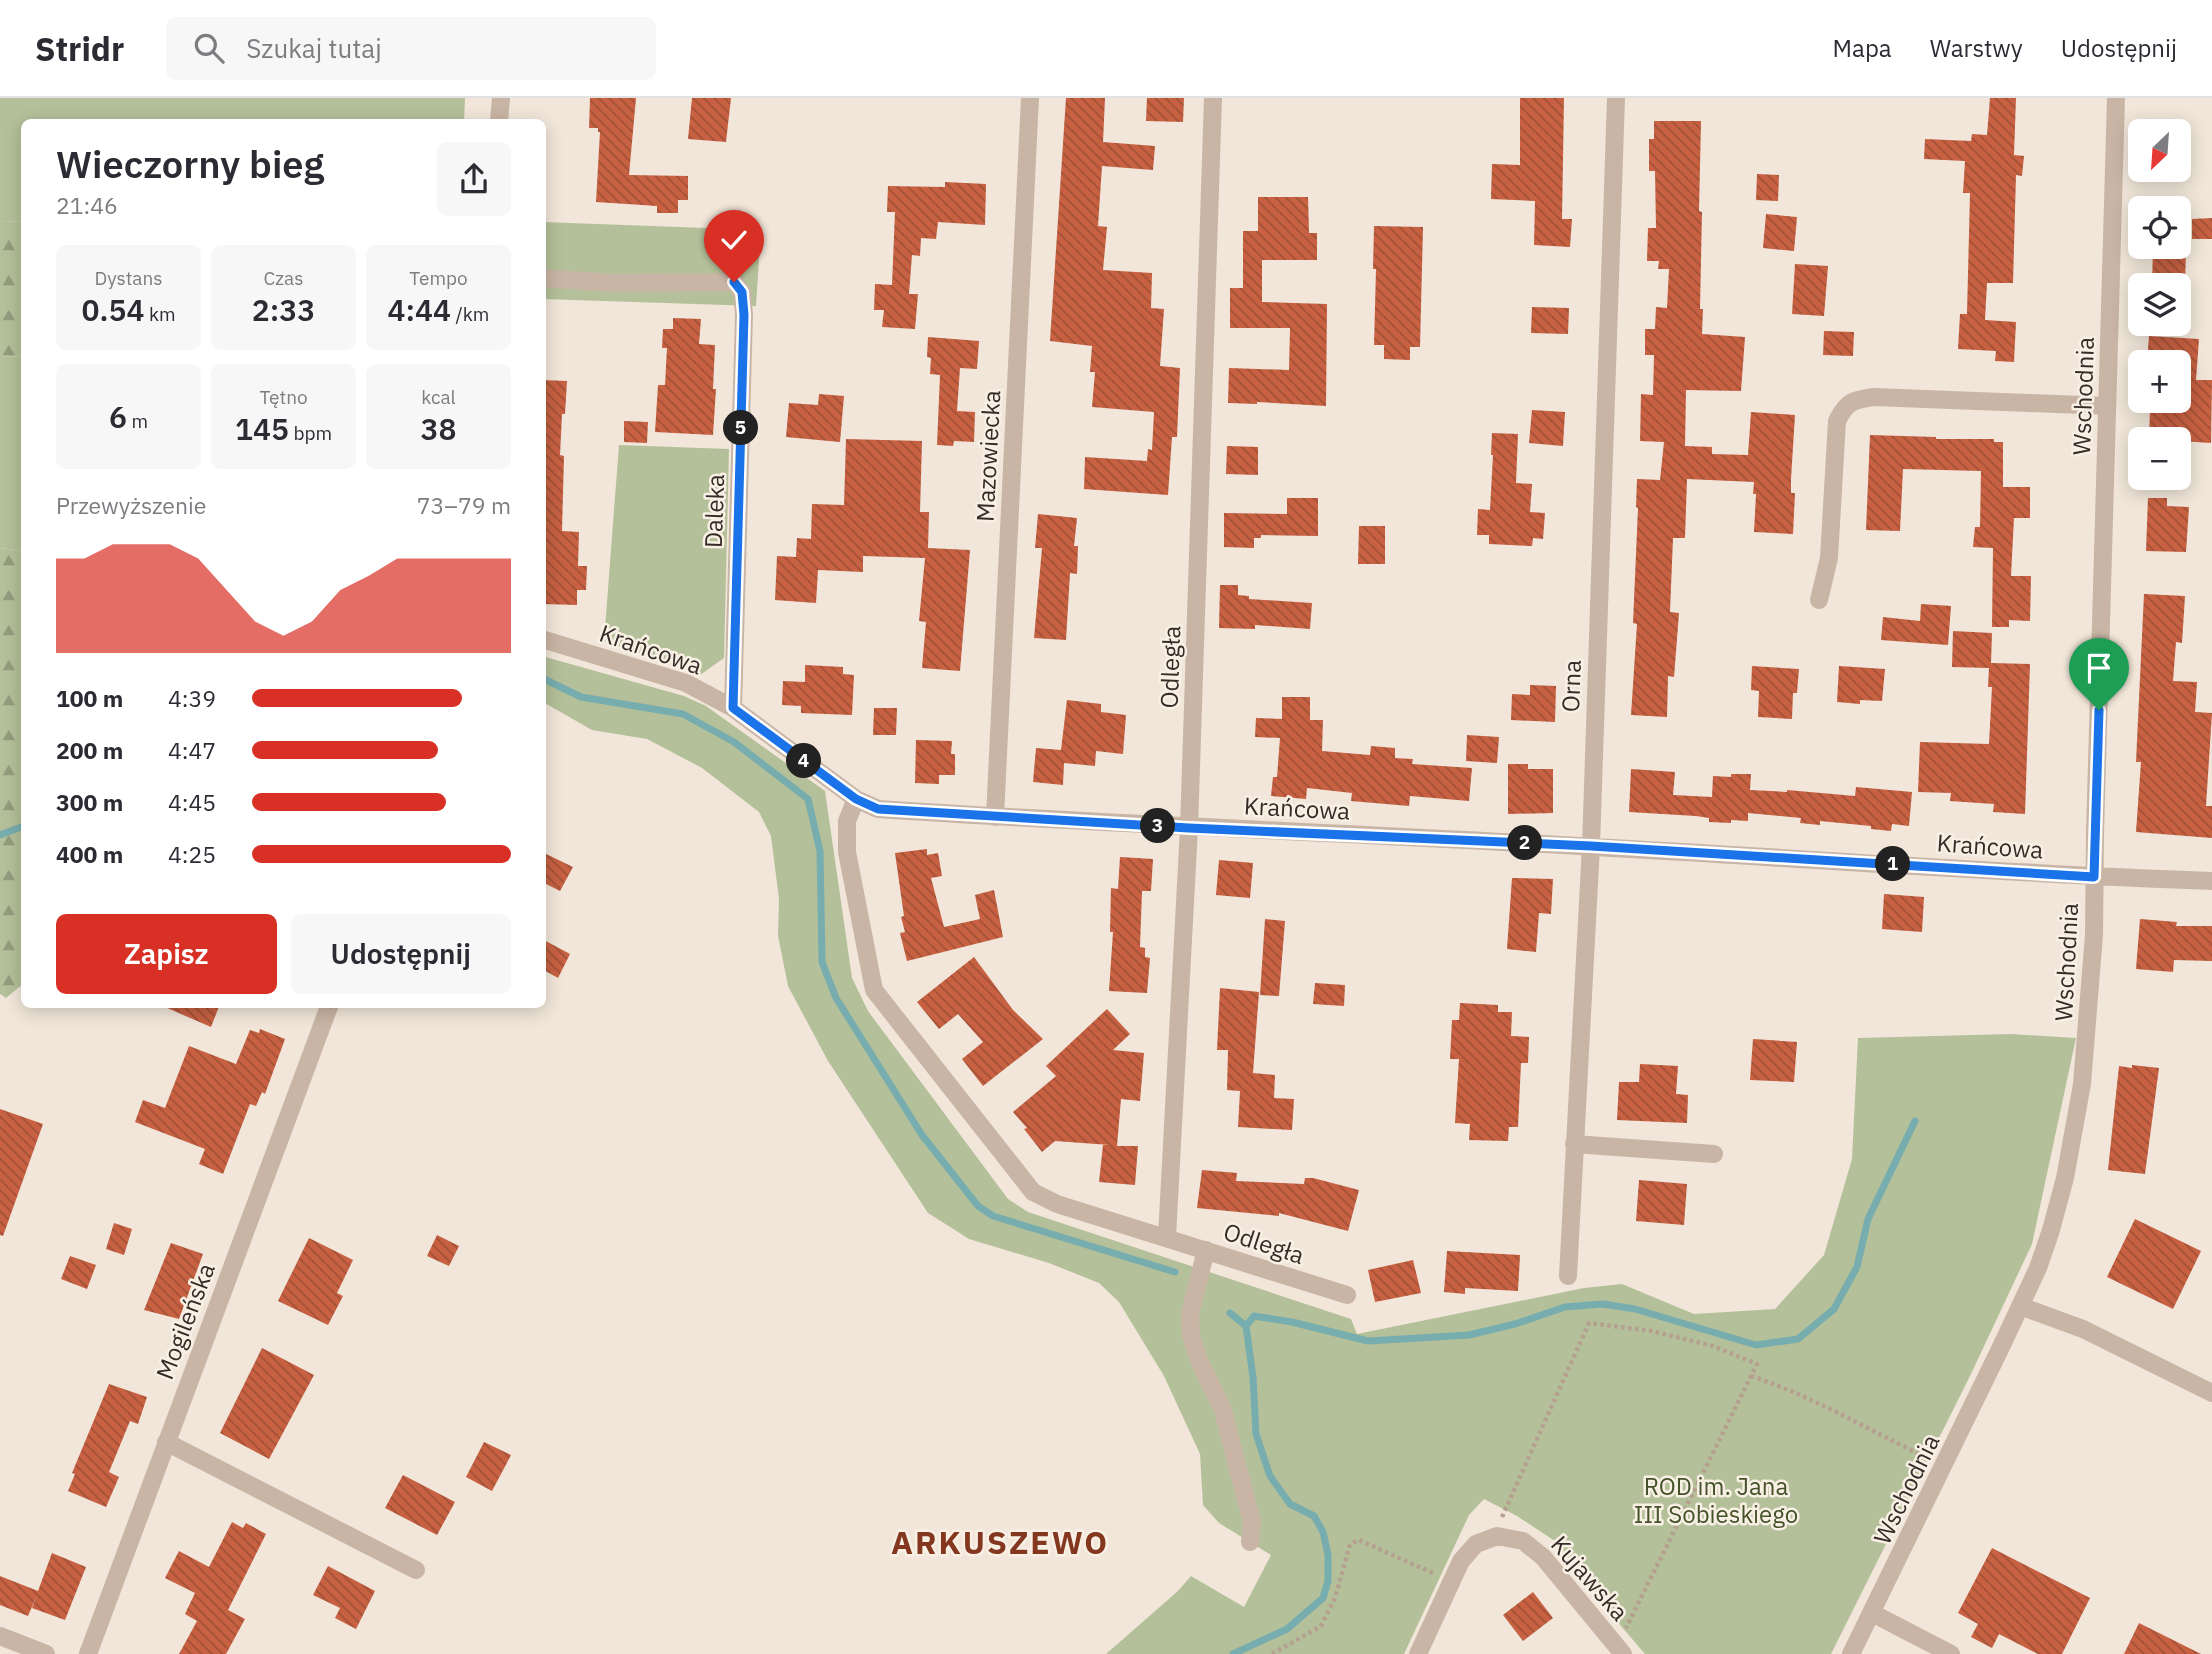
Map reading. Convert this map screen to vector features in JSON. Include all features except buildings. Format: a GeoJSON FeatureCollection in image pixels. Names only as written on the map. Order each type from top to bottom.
{"type":"FeatureCollection","features":[{"type":"Feature","properties":{"kind":"street"},"geometry":{"type":"LineString","coordinates":[[499,119],[500,98]]}},
{"type":"Feature","properties":{"kind":"street","name":"Mazowiecka"},"geometry":{"type":"LineString","coordinates":[[995,817],[1030,98]]}},
{"type":"Feature","properties":{"kind":"street","name":"Odległa"},"geometry":{"type":"LineString","coordinates":[[1167,1237],[1189,828],[1213,98]]}},
{"type":"Feature","properties":{"kind":"street","name":"Orna"},"geometry":{"type":"LineString","coordinates":[[1568,1276],[1591,846],[1616,98]]}},
{"type":"Feature","properties":{"kind":"street","name":"Wschodnia"},"geometry":{"type":"LineString","coordinates":[[1851,1654],[2038,1268],[2065,1178],[2080,1095],[2095,935],[2094,877],[2116,98]]}},
{"type":"Feature","properties":{"kind":"street","name":"Daleka"},"geometry":{"type":"LineString","coordinates":[[546,278],[614,283],[734,282],[742,292],[744,315],[733,708]]}},
{"type":"Feature","properties":{"kind":"street"},"geometry":{"type":"LineString","coordinates":[[1819,600],[1829,558],[1837,421],[1844,407],[1856,399],[1874,397],[2107,406]]}},
{"type":"Feature","properties":{"kind":"street","name":"Krańcowa"},"geometry":{"type":"LineString","coordinates":[[546,640],[686,683],[733,708],[856,799],[878,809],[1189,828],[1591,846],[2094,877],[2212,881]]}},
{"type":"Feature","properties":{"kind":"street","name":"Odległa"},"geometry":{"type":"LineString","coordinates":[[856,799],[846,821],[847,852],[874,990],[1033,1192],[1057,1204],[1347,1295]]}},
{"type":"Feature","properties":{"kind":"street","name":"Mogileńska"},"geometry":{"type":"LineString","coordinates":[[88,1654],[329,1008]]}},
{"type":"Feature","properties":{"kind":"street"},"geometry":{"type":"LineString","coordinates":[[1574,1144],[1714,1154]]}},
{"type":"Feature","properties":{"kind":"street"},"geometry":{"type":"LineString","coordinates":[[1206,1250],[1190,1314],[1191,1335],[1198,1358],[1223,1410],[1252,1523],[1250,1542]]}},
{"type":"Feature","properties":{"kind":"street"},"geometry":{"type":"LineString","coordinates":[[2020,1306],[2083,1329],[2212,1393]]}},
{"type":"Feature","properties":{"kind":"street"},"geometry":{"type":"LineString","coordinates":[[166,1442],[416,1570]]}},
{"type":"Feature","properties":{"kind":"street"},"geometry":{"type":"LineString","coordinates":[[1418,1654],[1461,1561],[1476,1544],[1497,1536]]}},
{"type":"Feature","properties":{"kind":"street","name":"Kujawska"},"geometry":{"type":"LineString","coordinates":[[1497,1536],[1523,1541],[1543,1557],[1621,1651]]}},
{"type":"Feature","properties":{"kind":"street"},"geometry":{"type":"LineString","coordinates":[[1872,1613],[1951,1654]]}},
{"type":"Feature","properties":{"kind":"street"},"geometry":{"type":"LineString","coordinates":[[0,1636],[46,1654]]}},
{"type":"Feature","properties":{"kind":"path"},"geometry":{"type":"LineString","coordinates":[[1497,1536],[1504,1510],[1589,1323],[1652,1331],[1713,1346],[1757,1364],[1625,1630],[1621,1651]]}},
{"type":"Feature","properties":{"kind":"path"},"geometry":{"type":"LineString","coordinates":[[1751,1376],[1822,1405],[1929,1459]]}},
{"type":"Feature","properties":{"kind":"path"},"geometry":{"type":"LineString","coordinates":[[1272,1654],[1321,1626],[1335,1598],[1350,1544],[1359,1540],[1451,1581]]}},
{"type":"Feature","properties":{"kind":"green space"},"geometry":{"type":"Polygon","coordinates":[[[0,98],[465,98],[464,119],[21,119],[21,221],[0,222],[0,98]]]}},
{"type":"Feature","properties":{"kind":"green space"},"geometry":{"type":"Polygon","coordinates":[[[21,221],[21,357],[0,356],[0,222],[21,221]]]}},
{"type":"Feature","properties":{"kind":"green space"},"geometry":{"type":"Polygon","coordinates":[[[546,222],[761,230],[756,306],[546,299],[546,222]]]}},
{"type":"Feature","properties":{"kind":"green space"},"geometry":{"type":"Polygon","coordinates":[[[0,356],[21,357],[21,551],[0,548],[0,356]]]}},
{"type":"Feature","properties":{"kind":"green space"},"geometry":{"type":"Polygon","coordinates":[[[619,445],[729,449],[724,658],[700,675],[604,641],[619,445]]]}},
{"type":"Feature","properties":{"kind":"green space"},"geometry":{"type":"Polygon","coordinates":[[[0,548],[21,551],[21,986],[6,998],[0,994],[0,548]]]}},
{"type":"Feature","properties":{"kind":"green space","name":"ROD im. Jana III Sobieskiego"},"geometry":{"type":"Polygon","coordinates":[[[546,657],[684,696],[706,706],[825,791],[852,978],[868,1011],[1008,1199],[1028,1212],[1351,1319],[1357,1334],[1584,1288],[1622,1284],[1694,1314],[1775,1309],[1824,1255],[1852,1159],[1858,1038],[2011,1034],[2076,1038],[2032,1244],[1970,1376],[1831,1654],[1645,1654],[1591,1591],[1558,1543],[1517,1516],[1484,1499],[1469,1515],[1404,1654],[1106,1654],[1178,1591],[1191,1576],[1244,1607],[1271,1555],[1219,1523],[1203,1505],[1200,1454],[1164,1376],[1119,1302],[1099,1283],[1049,1263],[969,1239],[928,1213],[828,1061],[788,986],[778,936],[779,899],[771,836],[759,812],[702,768],[647,739],[592,730],[546,704],[546,657]]]}},
{"type":"Feature","properties":{"kind":"waterway"},"geometry":{"type":"LineString","coordinates":[[546,680],[581,697],[683,714],[734,742],[808,799],[820,851],[822,962],[836,998],[922,1135],[978,1206],[993,1216],[1175,1272]]}},
{"type":"Feature","properties":{"kind":"waterway"},"geometry":{"type":"LineString","coordinates":[[0,835],[21,827]]}},
{"type":"Feature","properties":{"kind":"waterway"},"geometry":{"type":"LineString","coordinates":[[1246,1326],[1254,1316],[1292,1322],[1368,1341],[1469,1335],[1515,1324],[1565,1307],[1603,1304],[1635,1309],[1756,1345],[1798,1339],[1834,1309],[1857,1267],[1868,1219],[1915,1121]]}},
{"type":"Feature","properties":{"kind":"waterway"},"geometry":{"type":"LineString","coordinates":[[1230,1313],[1246,1326],[1253,1377],[1256,1434],[1270,1476],[1290,1504],[1314,1516],[1323,1532],[1328,1555],[1328,1581],[1323,1598],[1287,1629],[1233,1654]]}},
{"type":"Feature","properties":{"kind":"district","name":"ARKUSZEWO"},"geometry":{"type":"Point","coordinates":[1000,1542]}},
{"type":"Feature","properties":{"kind":"route"},"geometry":{"type":"LineString","coordinates":[[734,282],[742,292],[744,315],[733,708],[856,799],[878,809],[1189,828],[1591,846],[2094,877],[2099,710]]}}]}
